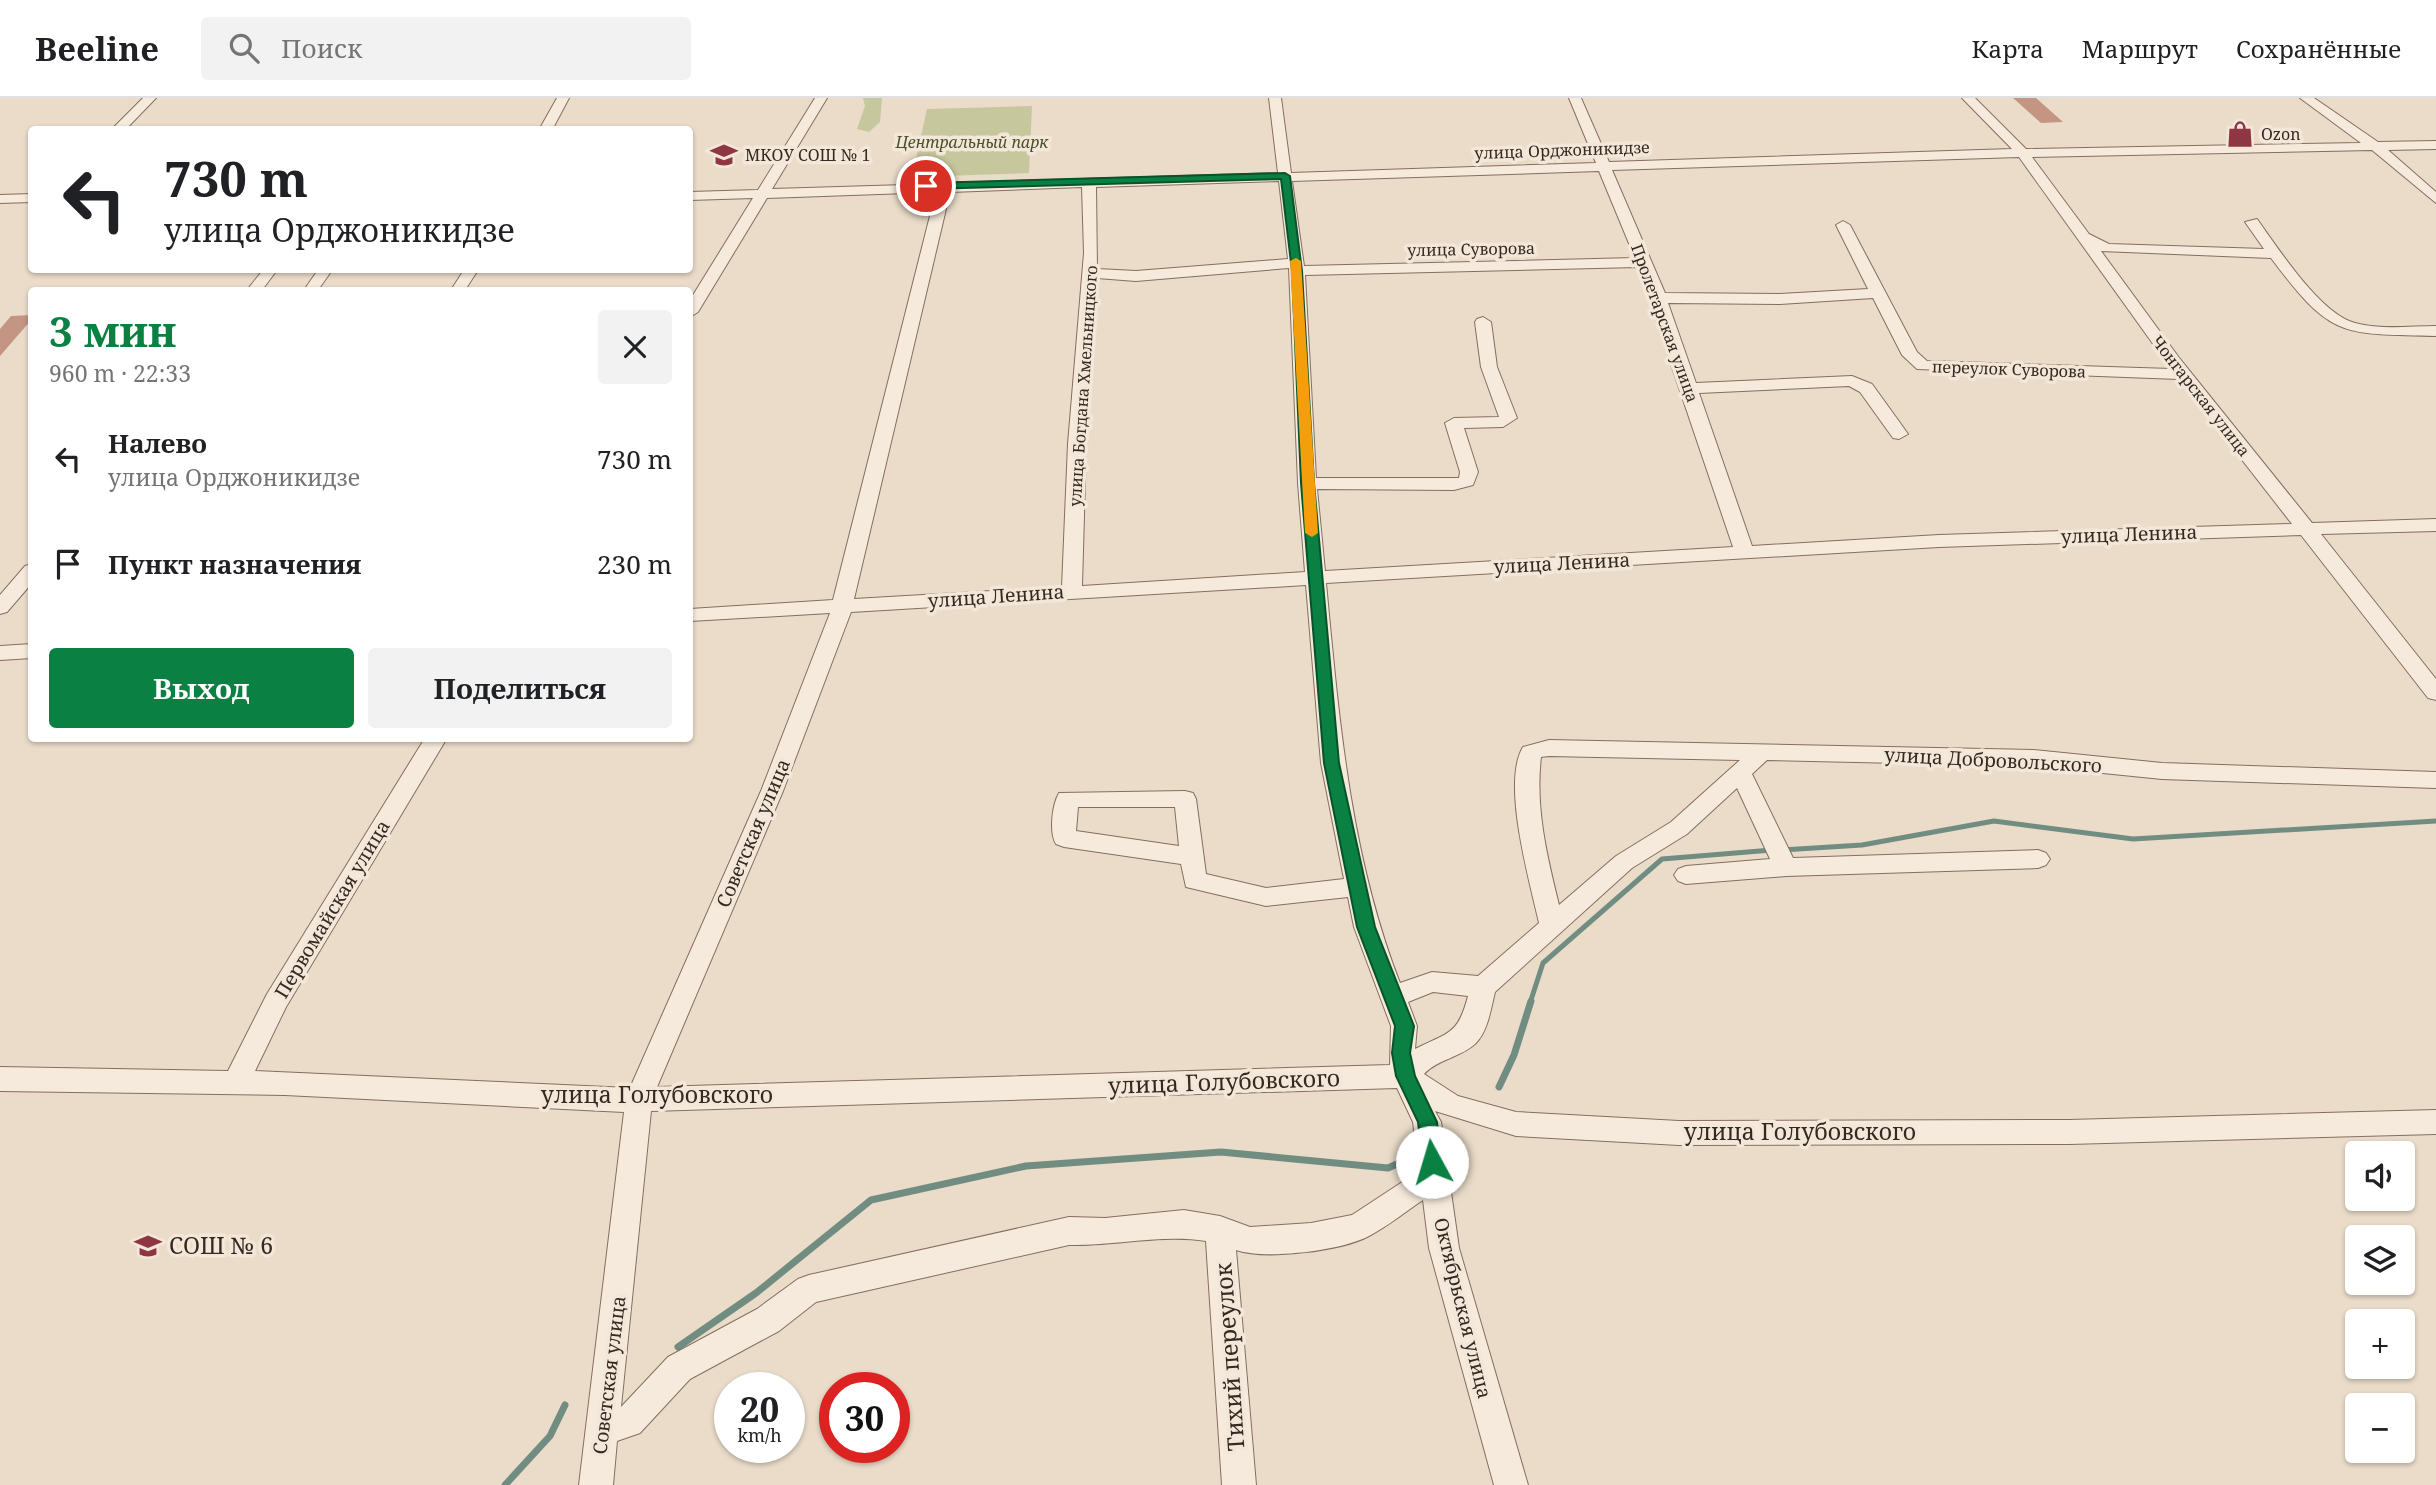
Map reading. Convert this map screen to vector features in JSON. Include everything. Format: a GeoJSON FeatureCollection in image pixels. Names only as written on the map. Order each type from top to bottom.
{"type":"FeatureCollection","features":[{"type":"Feature","properties":{"kind":"street"},"geometry":{"type":"LineString","coordinates":[[121,126],[150,98]]}},
{"type":"Feature","properties":{"kind":"street"},"geometry":{"type":"LineString","coordinates":[[547,126],[563,98]]}},
{"type":"Feature","properties":{"kind":"street"},"geometry":{"type":"LineString","coordinates":[[693,307],[821,98]]}},
{"type":"Feature","properties":{"kind":"street","name":"Октябрьская улица"},"geometry":{"type":"LineString","coordinates":[[1275,98],[1296,267],[1307,483],[1332,763],[1366,927],[1404,1026],[1401,1053],[1405,1076],[1427,1122],[1444,1248],[1511,1485]]}},
{"type":"Feature","properties":{"kind":"street","name":"Пролетарская улица"},"geometry":{"type":"LineString","coordinates":[[1574,98],[1659,299],[1744,552]]}},
{"type":"Feature","properties":{"kind":"street","name":"Чонгарская улица"},"geometry":{"type":"LineString","coordinates":[[1969,98],[2023,153],[2080,236],[2183,374],[2434,688]]}},
{"type":"Feature","properties":{"kind":"street"},"geometry":{"type":"LineString","coordinates":[[2305,98],[2374,146],[2436,199]]}},
{"type":"Feature","properties":{"kind":"street","name":"улица Орджоникидзе"},"geometry":{"type":"LineString","coordinates":[[693,195],[2023,153],[2436,145]]}},
{"type":"Feature","properties":{"kind":"street","name":"улица Богдана Хмельницкого"},"geometry":{"type":"LineString","coordinates":[[1072,590],[1077,444],[1090,273],[1089,181]]}},
{"type":"Feature","properties":{"kind":"street","name":"Советская улица"},"geometry":{"type":"LineString","coordinates":[[596,1485],[639,1098],[772,791],[841,608],[945,185]]}},
{"type":"Feature","properties":{"kind":"street"},"geometry":{"type":"LineString","coordinates":[[0,199],[28,198]]}},
{"type":"Feature","properties":{"kind":"street"},"geometry":{"type":"LineString","coordinates":[[2252,222],[2274,254],[2339,323],[2368,329],[2436,331]]}},
{"type":"Feature","properties":{"kind":"street","name":"переулок Суворова"},"geometry":{"type":"LineString","coordinates":[[1843,225],[1910,355],[1923,366],[2183,374]]}},
{"type":"Feature","properties":{"kind":"street"},"geometry":{"type":"LineString","coordinates":[[2080,236],[2106,248],[2274,254]]}},
{"type":"Feature","properties":{"kind":"street","name":"улица Суворова"},"geometry":{"type":"LineString","coordinates":[[1090,273],[1136,276],[1296,267],[1645,262]]}},
{"type":"Feature","properties":{"kind":"street"},"geometry":{"type":"LineString","coordinates":[[256,287],[268,273]]}},
{"type":"Feature","properties":{"kind":"street"},"geometry":{"type":"LineString","coordinates":[[313,287],[323,273]]}},
{"type":"Feature","properties":{"kind":"street"},"geometry":{"type":"LineString","coordinates":[[1659,299],[1780,299],[1877,293]]}},
{"type":"Feature","properties":{"kind":"street"},"geometry":{"type":"LineString","coordinates":[[1307,483],[1454,485],[1467,481],[1469,472],[1454,424],[1503,422],[1508,418],[1489,367],[1483,322]]}},
{"type":"Feature","properties":{"kind":"street"},"geometry":{"type":"LineString","coordinates":[[1689,388],[1852,381],[1866,388],[1899,434]]}},
{"type":"Feature","properties":{"kind":"street","name":"улица Ленина"},"geometry":{"type":"LineString","coordinates":[[693,615],[841,608],[1072,590],[1940,541],[2436,525]]}},
{"type":"Feature","properties":{"kind":"street"},"geometry":{"type":"LineString","coordinates":[[0,608],[28,575]]}},
{"type":"Feature","properties":{"kind":"street"},"geometry":{"type":"LineString","coordinates":[[0,653],[28,651]]}},
{"type":"Feature","properties":{"kind":"street","name":"Первомайская улица"},"geometry":{"type":"LineString","coordinates":[[236,1083],[276,1001],[434,742]]}},
{"type":"Feature","properties":{"kind":"street","name":"улица Добровольского"},"geometry":{"type":"LineString","coordinates":[[1552,926],[1531,822],[1526,776],[1531,752],[1549,748],[2034,758],[2162,771],[2436,780]]}},
{"type":"Feature","properties":{"kind":"street"},"geometry":{"type":"LineString","coordinates":[[1405,1076],[1422,1058],[1466,1037],[1475,1020],[1483,987],[1624,862],[1679,828],[1762,752]]}},
{"type":"Feature","properties":{"kind":"street"},"geometry":{"type":"LineString","coordinates":[[1740,772],[1786,867]]}},
{"type":"Feature","properties":{"kind":"street"},"geometry":{"type":"LineString","coordinates":[[1191,857],[1065,838],[1067,799],[1185,799],[1195,881],[1266,897],[1358,887]]}},
{"type":"Feature","properties":{"kind":"street"},"geometry":{"type":"LineString","coordinates":[[1686,875],[1786,867],[2038,859]]}},
{"type":"Feature","properties":{"kind":"street"},"geometry":{"type":"LineString","coordinates":[[1392,998],[1432,982],[1483,987]]}},
{"type":"Feature","properties":{"kind":"street","name":"улица Голубовского"},"geometry":{"type":"LineString","coordinates":[[0,1079],[236,1083],[613,1100],[1405,1076],[1451,1106],[1516,1124],[1679,1133],[2069,1132],[2436,1122]]}},
{"type":"Feature","properties":{"kind":"street"},"geometry":{"type":"LineString","coordinates":[[604,1429],[629,1422],[679,1368],[768,1320],[809,1289],[1069,1231],[1105,1233],[1184,1224],[1220,1230],[1250,1241],[1311,1237],[1358,1227],[1433,1178]]}},
{"type":"Feature","properties":{"kind":"street","name":"Тихий переулок"},"geometry":{"type":"LineString","coordinates":[[1220,1230],[1239,1485]]}},
{"type":"Feature","properties":{"kind":"street"},"geometry":{"type":"LineString","coordinates":[[1224,1268],[1250,1241]]}},
{"type":"Feature","properties":{"kind":"green space"},"geometry":{"type":"Polygon","coordinates":[[[863,98],[882,98],[880,122],[869,132],[857,129],[865,106],[863,98]]]}},
{"type":"Feature","properties":{"kind":"green space","name":"Центральный парк"},"geometry":{"type":"Polygon","coordinates":[[[1032,106],[1029,173],[912,177],[927,109],[1032,106]]]}},
{"type":"Feature","properties":{"kind":"building"},"geometry":{"type":"Polygon","coordinates":[[[2013,98],[2036,98],[2063,122],[2041,123],[2013,98]]]}},
{"type":"Feature","properties":{"kind":"building"},"geometry":{"type":"Polygon","coordinates":[[[28,315],[28,324],[0,356],[0,329],[11,316],[28,315]]]}},
{"type":"Feature","properties":{"kind":"waterway"},"geometry":{"type":"LineString","coordinates":[[1782,850],[1862,845],[1994,821],[2133,839],[2436,821]]}},
{"type":"Feature","properties":{"kind":"waterway"},"geometry":{"type":"LineString","coordinates":[[1530,1003],[1543,963],[1662,859],[1772,850]]}},
{"type":"Feature","properties":{"kind":"waterway"},"geometry":{"type":"LineString","coordinates":[[1499,1087],[1514,1055],[1531,1001]]}},
{"type":"Feature","properties":{"kind":"waterway"},"geometry":{"type":"LineString","coordinates":[[678,1347],[756,1293],[871,1200],[1026,1166],[1221,1152],[1388,1168],[1406,1160]]}},
{"type":"Feature","properties":{"kind":"waterway"},"geometry":{"type":"LineString","coordinates":[[505,1485],[550,1436],[565,1405]]}},
{"type":"Feature","properties":{"kind":"slow traffic"},"geometry":{"type":"LineString","coordinates":[[1296,261],[1312,533]]}},
{"type":"Feature","properties":{"kind":"place","name":"Ozon"},"geometry":{"type":"Point","coordinates":[2240,134]}},
{"type":"Feature","properties":{"kind":"place","name":"МКОУ СОШ № 1"},"geometry":{"type":"Point","coordinates":[724,155]}},
{"type":"Feature","properties":{"kind":"place","name":"СОШ № 6"},"geometry":{"type":"Point","coordinates":[148,1246]}},
{"type":"Feature","properties":{"kind":"route"},"geometry":{"type":"LineString","coordinates":[[926,186],[1285,176],[1297,271],[1307,483],[1332,763],[1366,927],[1404,1026],[1401,1053],[1405,1076],[1427,1122],[1432,1162]]}}]}
